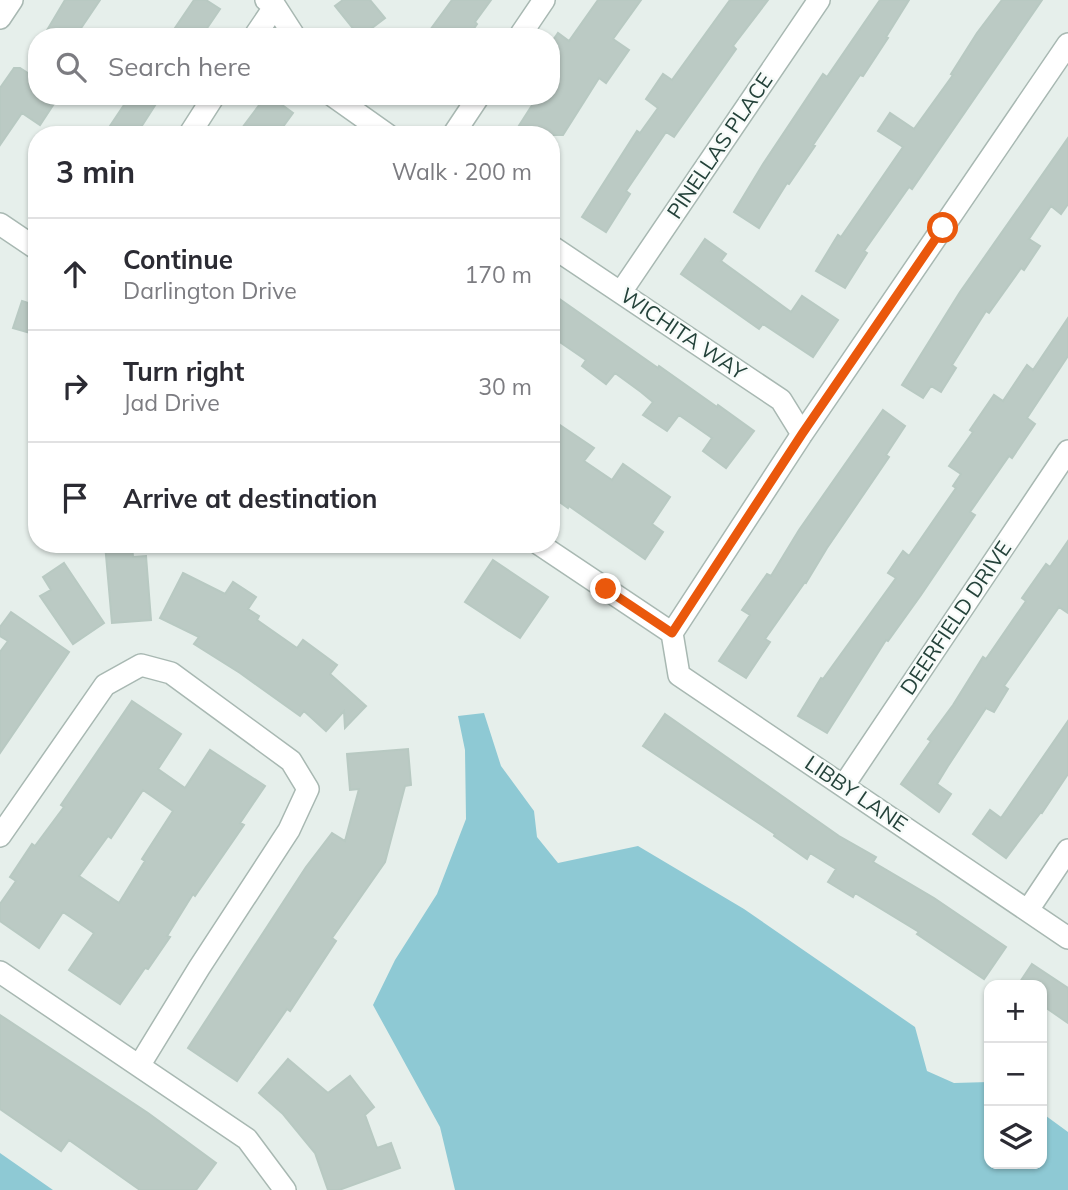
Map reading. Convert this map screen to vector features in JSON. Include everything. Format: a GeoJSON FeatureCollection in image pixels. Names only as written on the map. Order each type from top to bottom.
{"type":"FeatureCollection","features":[{"type":"Feature","properties":{"kind":"street"},"geometry":{"type":"LineString","coordinates":[[0,18],[12,0]]}},
{"type":"Feature","properties":{"kind":"street"},"geometry":{"type":"LineString","coordinates":[[525,28],[544,0]]}},
{"type":"Feature","properties":{"kind":"street","name":"PINELLAS PLACE"},"geometry":{"type":"LineString","coordinates":[[621,292],[819,0]]}},
{"type":"Feature","properties":{"kind":"street"},"geometry":{"type":"LineString","coordinates":[[258,28],[270,3],[288,28]]}},
{"type":"Feature","properties":{"kind":"street"},"geometry":{"type":"LineString","coordinates":[[552,553],[672,633],[802,434],[1068,44]]}},
{"type":"Feature","properties":{"kind":"street"},"geometry":{"type":"LineString","coordinates":[[194,126],[208,105]]}},
{"type":"Feature","properties":{"kind":"street"},"geometry":{"type":"LineString","coordinates":[[346,105],[375,126]]}},
{"type":"Feature","properties":{"kind":"street"},"geometry":{"type":"LineString","coordinates":[[459,126],[473,105]]}},
{"type":"Feature","properties":{"kind":"street"},"geometry":{"type":"LineString","coordinates":[[0,224],[28,242]]}},
{"type":"Feature","properties":{"kind":"street","name":"WICHITA WAY"},"geometry":{"type":"LineString","coordinates":[[560,252],[781,400],[802,434]]}},
{"type":"Feature","properties":{"kind":"street","name":"DEERFIELD DRIVE"},"geometry":{"type":"LineString","coordinates":[[844,785],[1068,451]]}},
{"type":"Feature","properties":{"kind":"street","name":"LIBBY LANE"},"geometry":{"type":"LineString","coordinates":[[672,633],[679,675],[1068,938]]}},
{"type":"Feature","properties":{"kind":"street"},"geometry":{"type":"LineString","coordinates":[[0,836],[105,685],[141,665],[171,674],[291,761],[307,789],[289,830],[139,1066]]}},
{"type":"Feature","properties":{"kind":"street"},"geometry":{"type":"LineString","coordinates":[[1028,910],[1068,850]]}},
{"type":"Feature","properties":{"kind":"street"},"geometry":{"type":"LineString","coordinates":[[0,972],[247,1139],[285,1190]]}},
{"type":"Feature","properties":{"kind":"water"},"geometry":{"type":"Polygon","coordinates":[[[484,713],[501,766],[534,811],[537,837],[558,863],[638,846],[744,909],[915,1027],[927,1071],[954,1083],[984,1082],[984,1169],[1047,1169],[1047,1117],[1068,1132],[1068,1190],[455,1190],[440,1127],[373,1005],[395,960],[437,894],[466,819],[465,750],[458,716],[484,713]]]}},
{"type":"Feature","properties":{"kind":"water"},"geometry":{"type":"Polygon","coordinates":[[[0,1153],[53,1190],[0,1190],[0,1153]]]}},
{"type":"Feature","properties":{"kind":"building"},"geometry":{"type":"Polygon","coordinates":[[[65,0],[100,0],[81,28],[48,28],[65,0]]]}},
{"type":"Feature","properties":{"kind":"building"},"geometry":{"type":"Polygon","coordinates":[[[194,0],[206,0],[220,9],[207,28],[175,28],[194,0]]]}},
{"type":"Feature","properties":{"kind":"building"},"geometry":{"type":"Polygon","coordinates":[[[343,0],[370,0],[385,18],[372,28],[353,28],[335,6],[343,0]]]}},
{"type":"Feature","properties":{"kind":"building"},"geometry":{"type":"Polygon","coordinates":[[[452,0],[491,0],[475,22],[477,24],[474,28],[432,28],[452,0]]]}},
{"type":"Feature","properties":{"kind":"building"},"geometry":{"type":"Polygon","coordinates":[[[598,0],[641,0],[613,39],[629,50],[606,83],[599,78],[563,135],[560,135],[560,126],[519,126],[532,105],[560,105],[560,34],[569,41],[598,0]]]}},
{"type":"Feature","properties":{"kind":"building"},"geometry":{"type":"Polygon","coordinates":[[[730,0],[768,0],[733,46],[736,49],[674,137],[666,132],[626,191],[630,194],[606,232],[582,217],[637,131],[640,133],[658,108],[646,99],[663,74],[672,80],[730,0]]]}},
{"type":"Feature","properties":{"kind":"building"},"geometry":{"type":"Polygon","coordinates":[[[880,0],[909,0],[863,76],[860,75],[759,228],[734,212],[823,74],[827,77],[880,0]]]}},
{"type":"Feature","properties":{"kind":"building"},"geometry":{"type":"Polygon","coordinates":[[[1002,0],[1042,0],[912,189],[909,187],[864,251],[867,253],[845,288],[816,271],[838,235],[841,237],[903,147],[878,131],[890,113],[914,129],[1002,0]]]}},
{"type":"Feature","properties":{"kind":"building"},"geometry":{"type":"Polygon","coordinates":[[[14,68],[20,68],[28,73],[28,105],[53,105],[40,125],[22,113],[0,145],[0,88],[14,68]]]}},
{"type":"Feature","properties":{"kind":"building"},"geometry":{"type":"Polygon","coordinates":[[[124,105],[155,105],[142,126],[110,126],[124,105]]]}},
{"type":"Feature","properties":{"kind":"building"},"geometry":{"type":"Polygon","coordinates":[[[259,105],[282,105],[293,113],[284,126],[244,126],[259,105]]]}},
{"type":"Feature","properties":{"kind":"building"},"geometry":{"type":"Polygon","coordinates":[[[1068,138],[1068,204],[1061,214],[1051,206],[1029,239],[1040,246],[1024,270],[1021,268],[989,313],[986,311],[952,365],[956,368],[941,392],[931,386],[923,398],[902,385],[960,292],[1068,138]]]}},
{"type":"Feature","properties":{"kind":"building"},"geometry":{"type":"Polygon","coordinates":[[[705,239],[726,254],[721,261],[791,312],[802,296],[838,320],[813,357],[763,324],[759,329],[681,274],[705,239]]]}},
{"type":"Feature","properties":{"kind":"building"},"geometry":{"type":"Polygon","coordinates":[[[560,299],[754,431],[726,468],[703,451],[712,438],[679,415],[667,431],[643,415],[653,402],[615,373],[606,384],[582,366],[586,360],[560,342],[560,299]]]}},
{"type":"Feature","properties":{"kind":"building"},"geometry":{"type":"Polygon","coordinates":[[[22,301],[28,303],[28,332],[13,328],[22,301]]]}},
{"type":"Feature","properties":{"kind":"building"},"geometry":{"type":"Polygon","coordinates":[[[1068,318],[1068,356],[1027,418],[1035,424],[970,512],[975,515],[921,595],[888,641],[886,640],[827,733],[798,716],[821,678],[823,679],[896,578],[888,573],[903,551],[909,556],[956,488],[953,486],[961,474],[949,466],[973,432],[970,430],[994,395],[1003,401],[1027,365],[1033,370],[1068,318]]]}},
{"type":"Feature","properties":{"kind":"building"},"geometry":{"type":"Polygon","coordinates":[[[883,410],[905,426],[886,455],[889,457],[806,583],[765,639],[770,642],[746,678],[719,661],[750,615],[742,610],[767,574],[771,576],[799,530],[883,410]]]}},
{"type":"Feature","properties":{"kind":"building"},"geometry":{"type":"Polygon","coordinates":[[[560,425],[594,448],[584,461],[612,480],[623,464],[670,497],[652,524],[663,532],[645,559],[569,506],[568,508],[560,502],[560,425]]]}},
{"type":"Feature","properties":{"kind":"building"},"geometry":{"type":"Polygon","coordinates":[[[1068,541],[1068,613],[1059,607],[1004,686],[1008,689],[994,712],[986,708],[948,766],[937,784],[951,794],[939,812],[901,784],[983,657],[986,659],[1026,601],[1022,598],[1046,564],[1050,567],[1068,541]]]}},
{"type":"Feature","properties":{"kind":"building"},"geometry":{"type":"Polygon","coordinates":[[[106,553],[146,556],[151,620],[112,623],[106,553]]]}},
{"type":"Feature","properties":{"kind":"building"},"geometry":{"type":"Polygon","coordinates":[[[493,560],[548,597],[520,638],[465,602],[493,560]]]}},
{"type":"Feature","properties":{"kind":"building"},"geometry":{"type":"Polygon","coordinates":[[[64,563],[104,623],[73,644],[40,596],[51,590],[43,577],[64,563]]]}},
{"type":"Feature","properties":{"kind":"building"},"geometry":{"type":"Polygon","coordinates":[[[183,573],[225,594],[233,582],[256,597],[248,609],[259,616],[257,620],[297,648],[303,640],[337,665],[330,674],[366,706],[345,728],[344,711],[326,731],[304,711],[300,716],[194,644],[199,637],[160,618],[183,573]]]}},
{"type":"Feature","properties":{"kind":"building"},"geometry":{"type":"Polygon","coordinates":[[[11,612],[69,652],[0,753],[0,652],[8,641],[0,636],[0,627],[11,612]]]}},
{"type":"Feature","properties":{"kind":"building"},"geometry":{"type":"Polygon","coordinates":[[[132,701],[181,734],[158,769],[185,788],[210,750],[265,786],[240,823],[244,825],[195,896],[193,894],[167,936],[170,937],[120,1004],[69,970],[94,933],[63,912],[39,948],[0,921],[0,904],[16,881],[10,877],[32,844],[35,846],[64,807],[61,805],[132,701]],[[143,790],[111,838],[108,836],[79,876],[119,903],[145,861],[142,859],[173,811],[143,790]]]}},
{"type":"Feature","properties":{"kind":"building"},"geometry":{"type":"Polygon","coordinates":[[[665,714],[839,836],[876,857],[873,862],[934,898],[1006,947],[984,979],[917,934],[919,932],[855,893],[853,897],[828,882],[836,869],[810,853],[807,859],[774,836],[775,834],[643,746],[665,714]]]}},
{"type":"Feature","properties":{"kind":"building"},"geometry":{"type":"Polygon","coordinates":[[[1068,721],[1068,774],[1042,813],[1006,858],[973,834],[990,810],[1001,818],[1068,721]]]}},
{"type":"Feature","properties":{"kind":"building"},"geometry":{"type":"Polygon","coordinates":[[[408,749],[411,785],[405,786],[385,862],[332,938],[336,941],[290,1011],[287,1009],[237,1081],[188,1048],[306,867],[332,833],[345,841],[359,789],[350,790],[347,754],[408,749]]]}},
{"type":"Feature","properties":{"kind":"building"},"geometry":{"type":"Polygon","coordinates":[[[1032,964],[1068,988],[1068,1023],[1047,1008],[1047,980],[1021,980],[1032,964]]]}},
{"type":"Feature","properties":{"kind":"building"},"geometry":{"type":"Polygon","coordinates":[[[0,1015],[148,1113],[216,1163],[196,1190],[140,1190],[69,1140],[61,1151],[0,1109],[0,1015]]]}},
{"type":"Feature","properties":{"kind":"building"},"geometry":{"type":"Polygon","coordinates":[[[288,1059],[328,1093],[350,1076],[374,1107],[365,1115],[377,1148],[391,1143],[400,1168],[339,1190],[328,1190],[315,1153],[283,1114],[259,1093],[288,1059]]]}},
{"type":"Feature","properties":{"kind":"route"},"geometry":{"type":"LineString","coordinates":[[606,589],[672,633],[802,434],[943,228]]}}]}
